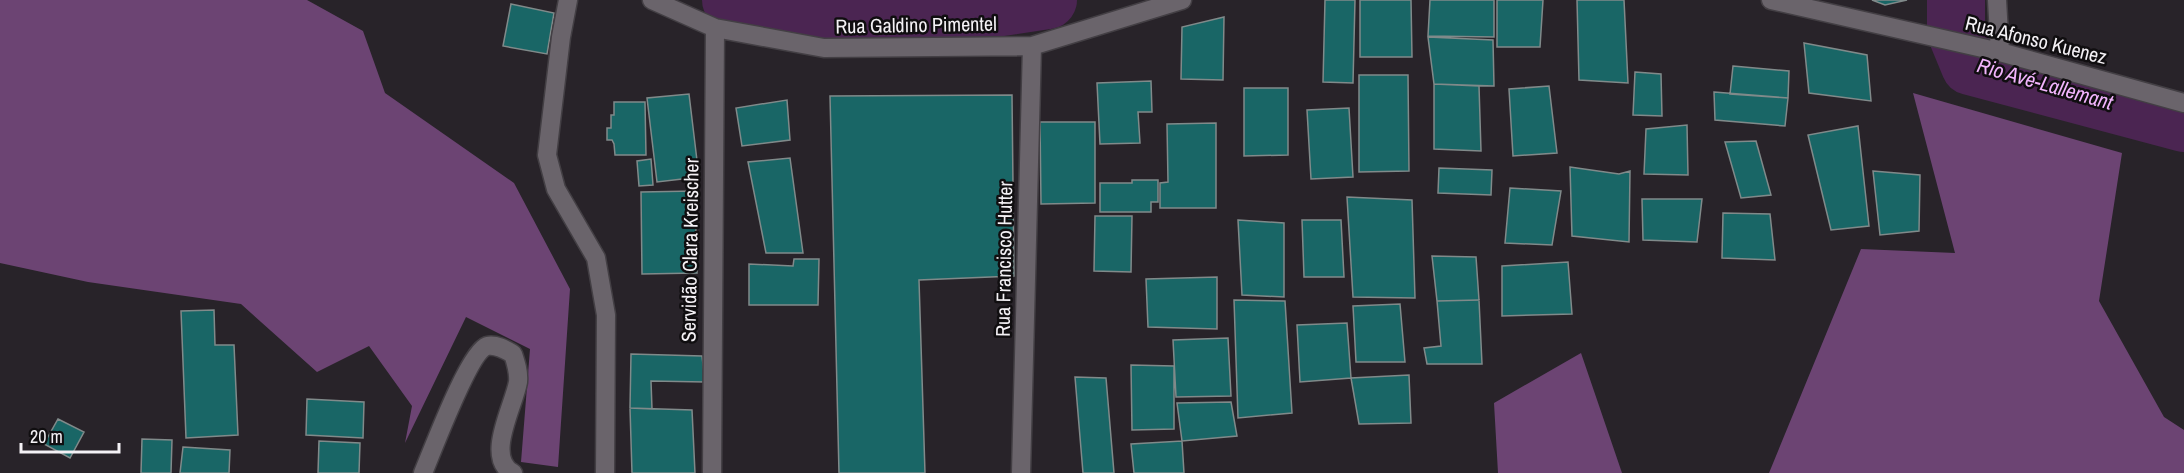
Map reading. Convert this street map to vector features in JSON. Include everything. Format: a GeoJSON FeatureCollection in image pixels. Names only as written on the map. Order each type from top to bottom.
{"type":"FeatureCollection","features":[{"type":"Feature","properties":{"kind":"street"},"geometry":{"type":"LineString","coordinates":[[568,0],[561,37],[547,155],[556,189],[596,258],[606,315],[605,473]]}},
{"type":"Feature","properties":{"kind":"street","name":"Rua Galdino Pimentel"},"geometry":{"type":"LineString","coordinates":[[652,0],[715,28],[824,48],[1032,46],[1182,0]]}},
{"type":"Feature","properties":{"kind":"street","name":"Rua Afonso Kuenez"},"geometry":{"type":"LineString","coordinates":[[1772,0],[1934,39],[2000,52],[2184,103]]}},
{"type":"Feature","properties":{"kind":"street"},"geometry":{"type":"LineString","coordinates":[[1997,0],[2000,52]]}},
{"type":"Feature","properties":{"kind":"street","name":"Servidão Clara Kreischer"},"geometry":{"type":"LineString","coordinates":[[712,473],[715,28]]}},
{"type":"Feature","properties":{"kind":"street","name":"Rua Francisco Hutter"},"geometry":{"type":"LineString","coordinates":[[1021,473],[1032,46]]}},
{"type":"Feature","properties":{"kind":"street"},"geometry":{"type":"LineString","coordinates":[[423,473],[464,376],[480,351],[487,346],[500,346],[513,354],[518,368],[518,380],[500,444],[500,458],[507,470],[513,473]]}},
{"type":"Feature","properties":{"kind":"shaded area"},"geometry":{"type":"Polygon","coordinates":[[[0,0],[307,0],[363,31],[385,93],[514,183],[570,289],[558,467],[521,462],[530,349],[466,317],[405,443],[412,406],[369,346],[317,372],[241,304],[88,282],[0,263],[0,0]]]}},
{"type":"Feature","properties":{"kind":"shaded area"},"geometry":{"type":"Polygon","coordinates":[[[1913,93],[2122,153],[2099,301],[2164,417],[2184,430],[2184,473],[1769,473],[1861,249],[1955,253],[1913,93]]]}},
{"type":"Feature","properties":{"kind":"shaded area"},"geometry":{"type":"Polygon","coordinates":[[[1581,353],[1622,473],[1498,473],[1494,403],[1581,353]]]}},
{"type":"Feature","properties":{"kind":"building"},"geometry":{"type":"Polygon","coordinates":[[[1325,0],[1355,0],[1353,83],[1323,82],[1325,0]]]}},
{"type":"Feature","properties":{"kind":"building"},"geometry":{"type":"Polygon","coordinates":[[[1360,0],[1411,0],[1412,57],[1360,57],[1360,0]]]}},
{"type":"Feature","properties":{"kind":"building"},"geometry":{"type":"Polygon","coordinates":[[[1430,0],[1494,0],[1494,37],[1428,36],[1430,0]]]}},
{"type":"Feature","properties":{"kind":"building"},"geometry":{"type":"Polygon","coordinates":[[[1497,0],[1543,0],[1540,47],[1497,47],[1497,0]]]}},
{"type":"Feature","properties":{"kind":"building"},"geometry":{"type":"Polygon","coordinates":[[[1577,0],[1624,0],[1628,83],[1579,80],[1577,0]]]}},
{"type":"Feature","properties":{"kind":"building"},"geometry":{"type":"Polygon","coordinates":[[[1872,0],[1907,0],[1885,5],[1872,0]]]}},
{"type":"Feature","properties":{"kind":"building"},"geometry":{"type":"Polygon","coordinates":[[[511,4],[554,13],[547,54],[503,46],[511,4]]]}},
{"type":"Feature","properties":{"kind":"building"},"geometry":{"type":"Polygon","coordinates":[[[1224,17],[1223,80],[1181,79],[1182,27],[1224,17]]]}},
{"type":"Feature","properties":{"kind":"building"},"geometry":{"type":"Polygon","coordinates":[[[1428,37],[1493,40],[1494,86],[1434,84],[1428,37]]]}},
{"type":"Feature","properties":{"kind":"building"},"geometry":{"type":"Polygon","coordinates":[[[1804,43],[1867,55],[1871,101],[1809,93],[1804,43]]]}},
{"type":"Feature","properties":{"kind":"building"},"geometry":{"type":"Polygon","coordinates":[[[1733,66],[1789,71],[1788,98],[1730,94],[1733,66]]]}},
{"type":"Feature","properties":{"kind":"building"},"geometry":{"type":"Polygon","coordinates":[[[1635,72],[1661,74],[1662,116],[1633,115],[1635,72]]]}},
{"type":"Feature","properties":{"kind":"building"},"geometry":{"type":"Polygon","coordinates":[[[1359,75],[1408,75],[1409,171],[1359,172],[1359,75]]]}},
{"type":"Feature","properties":{"kind":"building"},"geometry":{"type":"Polygon","coordinates":[[[1151,81],[1152,112],[1138,112],[1140,143],[1100,144],[1097,83],[1151,81]]]}},
{"type":"Feature","properties":{"kind":"building"},"geometry":{"type":"Polygon","coordinates":[[[1434,84],[1479,86],[1481,151],[1434,149],[1434,84]]]}},
{"type":"Feature","properties":{"kind":"building"},"geometry":{"type":"Polygon","coordinates":[[[1549,86],[1557,153],[1513,156],[1509,89],[1549,86]]]}},
{"type":"Feature","properties":{"kind":"building"},"geometry":{"type":"Polygon","coordinates":[[[1244,88],[1288,88],[1288,155],[1244,156],[1244,88]]]}},
{"type":"Feature","properties":{"kind":"building"},"geometry":{"type":"Polygon","coordinates":[[[1714,92],[1788,98],[1785,126],[1715,120],[1714,92]]]}},
{"type":"Feature","properties":{"kind":"building"},"geometry":{"type":"Polygon","coordinates":[[[689,94],[699,177],[657,182],[647,98],[689,94]]]}},
{"type":"Feature","properties":{"kind":"building"},"geometry":{"type":"Polygon","coordinates":[[[1012,95],[1014,276],[919,280],[925,473],[839,473],[830,96],[1012,95]]]}},
{"type":"Feature","properties":{"kind":"building"},"geometry":{"type":"Polygon","coordinates":[[[787,100],[790,140],[742,146],[736,108],[787,100]]]}},
{"type":"Feature","properties":{"kind":"building"},"geometry":{"type":"Polygon","coordinates":[[[614,102],[645,102],[646,155],[615,155],[612,140],[607,140],[607,128],[611,128],[611,115],[614,115],[614,102]]]}},
{"type":"Feature","properties":{"kind":"building"},"geometry":{"type":"Polygon","coordinates":[[[1349,108],[1353,177],[1311,179],[1307,110],[1349,108]]]}},
{"type":"Feature","properties":{"kind":"building"},"geometry":{"type":"Polygon","coordinates":[[[1040,122],[1095,122],[1095,203],[1041,204],[1040,122]]]}},
{"type":"Feature","properties":{"kind":"building"},"geometry":{"type":"Polygon","coordinates":[[[1216,123],[1216,208],[1160,208],[1160,183],[1168,182],[1167,124],[1216,123]]]}},
{"type":"Feature","properties":{"kind":"building"},"geometry":{"type":"Polygon","coordinates":[[[1687,125],[1688,175],[1644,174],[1646,129],[1687,125]]]}},
{"type":"Feature","properties":{"kind":"building"},"geometry":{"type":"Polygon","coordinates":[[[1858,126],[1869,226],[1831,230],[1808,135],[1858,126]]]}},
{"type":"Feature","properties":{"kind":"building"},"geometry":{"type":"Polygon","coordinates":[[[1756,141],[1771,195],[1741,198],[1725,142],[1756,141]]]}},
{"type":"Feature","properties":{"kind":"building"},"geometry":{"type":"Polygon","coordinates":[[[790,158],[803,253],[766,253],[748,162],[790,158]]]}},
{"type":"Feature","properties":{"kind":"building"},"geometry":{"type":"Polygon","coordinates":[[[651,159],[653,185],[639,186],[637,161],[651,159]]]}},
{"type":"Feature","properties":{"kind":"building"},"geometry":{"type":"Polygon","coordinates":[[[1570,167],[1619,174],[1630,171],[1629,242],[1572,236],[1570,167]]]}},
{"type":"Feature","properties":{"kind":"building"},"geometry":{"type":"Polygon","coordinates":[[[1439,168],[1492,170],[1491,195],[1438,193],[1439,168]]]}},
{"type":"Feature","properties":{"kind":"building"},"geometry":{"type":"Polygon","coordinates":[[[1873,171],[1920,175],[1919,231],[1880,235],[1873,171]]]}},
{"type":"Feature","properties":{"kind":"building"},"geometry":{"type":"Polygon","coordinates":[[[1132,180],[1158,180],[1158,202],[1151,202],[1151,212],[1100,212],[1100,183],[1132,183],[1132,180]]]}},
{"type":"Feature","properties":{"kind":"building"},"geometry":{"type":"Polygon","coordinates":[[[1510,188],[1561,191],[1552,245],[1505,243],[1510,188]]]}},
{"type":"Feature","properties":{"kind":"building"},"geometry":{"type":"Polygon","coordinates":[[[695,191],[697,273],[642,274],[641,192],[695,191]]]}},
{"type":"Feature","properties":{"kind":"building"},"geometry":{"type":"Polygon","coordinates":[[[1347,197],[1412,200],[1415,298],[1353,297],[1347,197]]]}},
{"type":"Feature","properties":{"kind":"building"},"geometry":{"type":"Polygon","coordinates":[[[1642,199],[1702,199],[1697,242],[1643,240],[1642,199]]]}},
{"type":"Feature","properties":{"kind":"building"},"geometry":{"type":"Polygon","coordinates":[[[1723,213],[1770,214],[1775,260],[1722,258],[1723,213]]]}},
{"type":"Feature","properties":{"kind":"building"},"geometry":{"type":"Polygon","coordinates":[[[1095,216],[1132,216],[1131,272],[1094,271],[1095,216]]]}},
{"type":"Feature","properties":{"kind":"building"},"geometry":{"type":"Polygon","coordinates":[[[1238,220],[1284,223],[1284,297],[1242,295],[1238,220]]]}},
{"type":"Feature","properties":{"kind":"building"},"geometry":{"type":"Polygon","coordinates":[[[1302,220],[1341,220],[1344,277],[1304,277],[1302,220]]]}},
{"type":"Feature","properties":{"kind":"building"},"geometry":{"type":"Polygon","coordinates":[[[1432,256],[1476,257],[1479,300],[1437,301],[1432,256]]]}},
{"type":"Feature","properties":{"kind":"building"},"geometry":{"type":"Polygon","coordinates":[[[794,259],[819,259],[818,305],[749,305],[749,264],[793,266],[794,259]]]}},
{"type":"Feature","properties":{"kind":"building"},"geometry":{"type":"Polygon","coordinates":[[[1568,262],[1572,314],[1502,316],[1502,266],[1568,262]]]}},
{"type":"Feature","properties":{"kind":"building"},"geometry":{"type":"Polygon","coordinates":[[[1217,277],[1217,329],[1148,327],[1146,279],[1217,277]]]}},
{"type":"Feature","properties":{"kind":"building"},"geometry":{"type":"Polygon","coordinates":[[[1234,300],[1285,301],[1292,413],[1238,418],[1234,300]]]}},
{"type":"Feature","properties":{"kind":"building"},"geometry":{"type":"Polygon","coordinates":[[[1479,300],[1482,364],[1427,364],[1424,348],[1441,346],[1437,301],[1479,300]]]}},
{"type":"Feature","properties":{"kind":"building"},"geometry":{"type":"Polygon","coordinates":[[[1400,304],[1405,362],[1356,362],[1353,306],[1400,304]]]}},
{"type":"Feature","properties":{"kind":"building"},"geometry":{"type":"Polygon","coordinates":[[[214,310],[215,345],[234,345],[238,435],[186,438],[181,311],[214,310]]]}},
{"type":"Feature","properties":{"kind":"building"},"geometry":{"type":"Polygon","coordinates":[[[1347,323],[1351,378],[1300,382],[1297,325],[1347,323]]]}},
{"type":"Feature","properties":{"kind":"building"},"geometry":{"type":"Polygon","coordinates":[[[1228,338],[1231,396],[1176,397],[1173,340],[1228,338]]]}},
{"type":"Feature","properties":{"kind":"building"},"geometry":{"type":"Polygon","coordinates":[[[631,354],[702,356],[705,382],[651,381],[652,409],[630,408],[631,354]]]}},
{"type":"Feature","properties":{"kind":"building"},"geometry":{"type":"Polygon","coordinates":[[[1131,365],[1174,366],[1174,429],[1132,430],[1131,365]]]}},
{"type":"Feature","properties":{"kind":"building"},"geometry":{"type":"Polygon","coordinates":[[[1409,375],[1411,423],[1359,424],[1351,378],[1409,375]]]}},
{"type":"Feature","properties":{"kind":"building"},"geometry":{"type":"Polygon","coordinates":[[[1075,377],[1106,378],[1114,473],[1083,473],[1075,377]]]}},
{"type":"Feature","properties":{"kind":"building"},"geometry":{"type":"Polygon","coordinates":[[[307,399],[364,402],[363,438],[306,435],[307,399]]]}},
{"type":"Feature","properties":{"kind":"building"},"geometry":{"type":"Polygon","coordinates":[[[1231,402],[1237,436],[1182,441],[1177,403],[1231,402]]]}},
{"type":"Feature","properties":{"kind":"building"},"geometry":{"type":"Polygon","coordinates":[[[630,408],[692,410],[695,473],[632,473],[630,408]]]}},
{"type":"Feature","properties":{"kind":"building"},"geometry":{"type":"Polygon","coordinates":[[[58,419],[84,432],[70,458],[44,444],[58,419]]]}},
{"type":"Feature","properties":{"kind":"building"},"geometry":{"type":"Polygon","coordinates":[[[142,439],[172,440],[171,473],[141,473],[142,439]]]}},
{"type":"Feature","properties":{"kind":"building"},"geometry":{"type":"Polygon","coordinates":[[[319,441],[360,443],[359,473],[318,473],[319,441]]]}},
{"type":"Feature","properties":{"kind":"building"},"geometry":{"type":"Polygon","coordinates":[[[1182,441],[1184,473],[1134,473],[1131,444],[1182,441]]]}},
{"type":"Feature","properties":{"kind":"building"},"geometry":{"type":"Polygon","coordinates":[[[183,447],[230,450],[229,473],[180,473],[183,447]]]}},
{"type":"Feature","properties":{"kind":"waterway","name":"Rio Avé‐Lallemant"},"geometry":{"type":"LineString","coordinates":[[731,0],[768,12],[807,19],[847,22],[928,17],[1048,0]]}},
{"type":"Feature","properties":{"kind":"waterway","name":"Rio Avé‐Lallemant"},"geometry":{"type":"LineString","coordinates":[[1956,0],[1956,32],[1970,66],[2184,123]]}}]}
